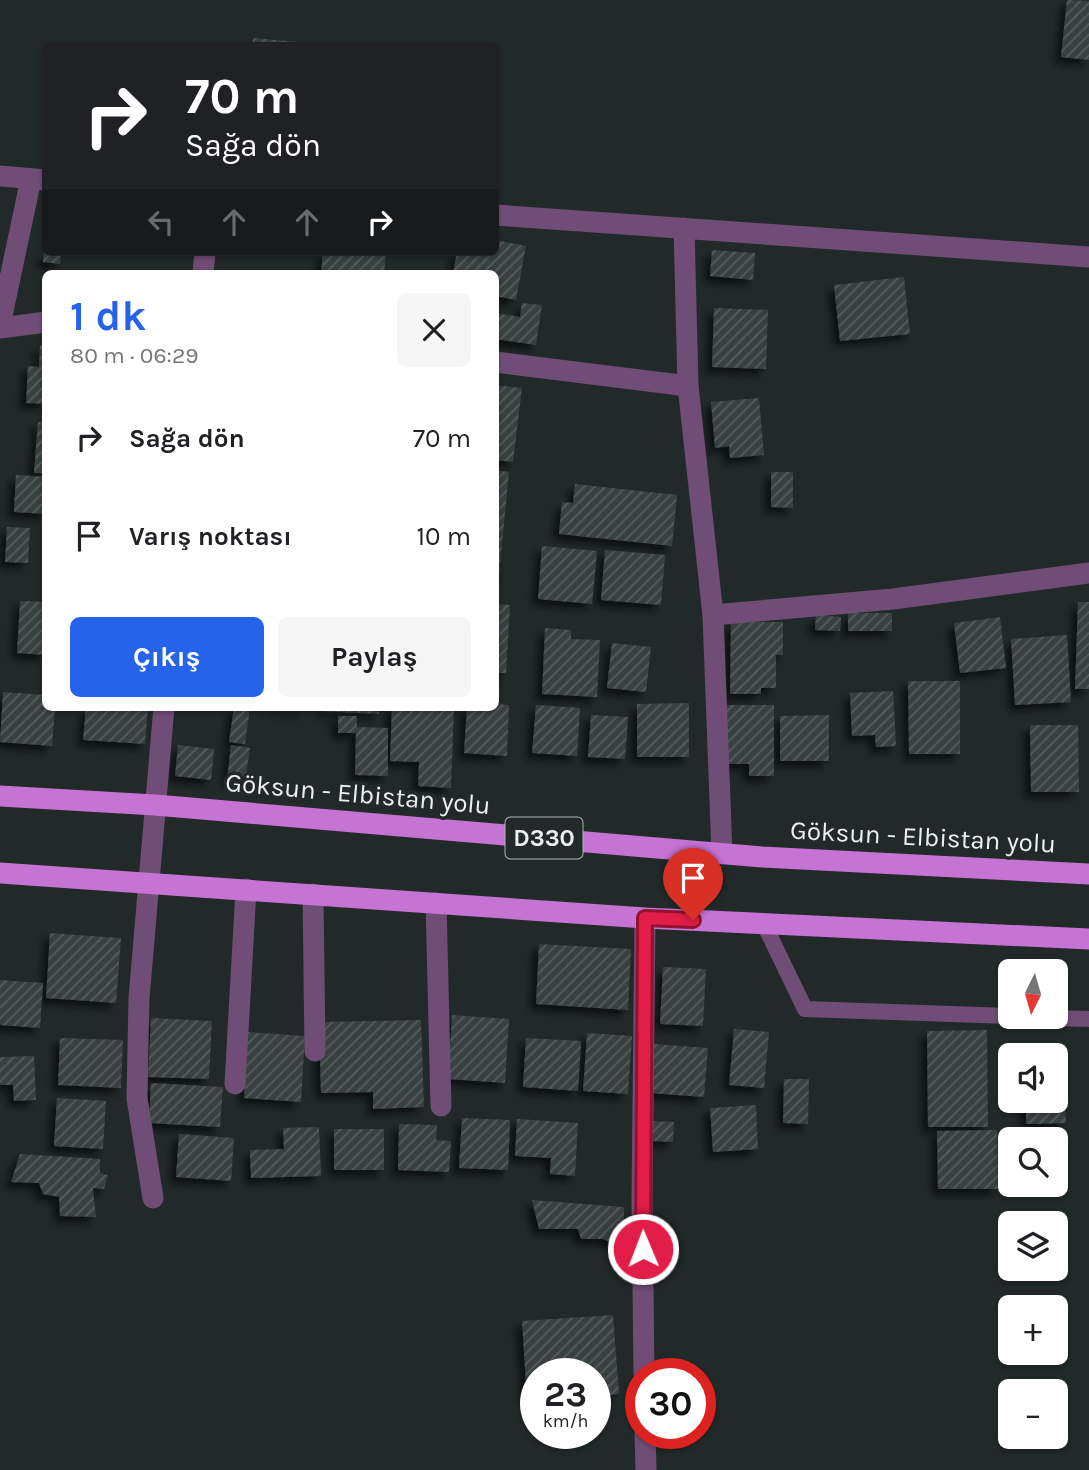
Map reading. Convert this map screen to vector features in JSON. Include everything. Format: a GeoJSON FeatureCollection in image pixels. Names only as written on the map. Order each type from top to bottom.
{"type":"FeatureCollection","features":[{"type":"Feature","properties":{"kind":"highway","name":"Göksun - Elbistan yolu"},"geometry":{"type":"LineString","coordinates":[[0,796],[155,805],[722,854],[1089,874]]}},
{"type":"Feature","properties":{"kind":"highway"},"geometry":{"type":"LineString","coordinates":[[0,873],[645,918],[1089,939]]}},
{"type":"Feature","properties":{"kind":"street"},"geometry":{"type":"LineString","coordinates":[[0,176],[38,180],[0,326],[42,322]]}},
{"type":"Feature","properties":{"kind":"street"},"geometry":{"type":"LineString","coordinates":[[499,215],[1089,257]]}},
{"type":"Feature","properties":{"kind":"street"},"geometry":{"type":"LineString","coordinates":[[684,228],[688,386],[713,615],[722,854]]}},
{"type":"Feature","properties":{"kind":"street"},"geometry":{"type":"LineString","coordinates":[[499,362],[688,386]]}},
{"type":"Feature","properties":{"kind":"street"},"geometry":{"type":"LineString","coordinates":[[713,615],[893,599],[1089,573]]}},
{"type":"Feature","properties":{"kind":"street"},"geometry":{"type":"LineString","coordinates":[[153,1198],[137,1098],[139,998],[164,711]]}},
{"type":"Feature","properties":{"kind":"street"},"geometry":{"type":"LineString","coordinates":[[235,1084],[246,889]]}},
{"type":"Feature","properties":{"kind":"street"},"geometry":{"type":"LineString","coordinates":[[313,894],[315,1051]]}},
{"type":"Feature","properties":{"kind":"street"},"geometry":{"type":"LineString","coordinates":[[436,903],[441,1106]]}},
{"type":"Feature","properties":{"kind":"street"},"geometry":{"type":"LineString","coordinates":[[644,1358],[642,1186],[645,918]]}},
{"type":"Feature","properties":{"kind":"street"},"geometry":{"type":"LineString","coordinates":[[645,1449],[646,1470]]}},
{"type":"Feature","properties":{"kind":"lane"},"geometry":{"type":"LineString","coordinates":[[764,924],[805,1009],[998,1016]]}},
{"type":"Feature","properties":{"kind":"lane"},"geometry":{"type":"LineString","coordinates":[[1068,1018],[1089,1019]]}},
{"type":"Feature","properties":{"kind":"building"},"geometry":{"type":"Polygon","coordinates":[[[1067,0],[1089,1],[1089,60],[1061,57],[1067,0]]]}},
{"type":"Feature","properties":{"kind":"building"},"geometry":{"type":"Polygon","coordinates":[[[253,38],[299,42],[252,42],[253,38]]]}},
{"type":"Feature","properties":{"kind":"building"},"geometry":{"type":"Polygon","coordinates":[[[499,241],[526,246],[516,300],[499,297],[499,270],[454,270],[456,256],[499,256],[499,241]]]}},
{"type":"Feature","properties":{"kind":"building"},"geometry":{"type":"Polygon","coordinates":[[[712,250],[755,253],[753,280],[710,276],[712,250]]]}},
{"type":"Feature","properties":{"kind":"building"},"geometry":{"type":"Polygon","coordinates":[[[44,256],[61,256],[60,264],[43,262],[44,256]]]}},
{"type":"Feature","properties":{"kind":"building"},"geometry":{"type":"Polygon","coordinates":[[[323,256],[386,256],[384,270],[321,270],[323,256]]]}},
{"type":"Feature","properties":{"kind":"building"},"geometry":{"type":"Polygon","coordinates":[[[904,277],[910,334],[840,341],[834,285],[904,277]]]}},
{"type":"Feature","properties":{"kind":"building"},"geometry":{"type":"Polygon","coordinates":[[[522,303],[542,305],[536,345],[499,340],[499,314],[520,317],[522,303]]]}},
{"type":"Feature","properties":{"kind":"building"},"geometry":{"type":"Polygon","coordinates":[[[714,308],[768,310],[766,369],[712,367],[714,308]]]}},
{"type":"Feature","properties":{"kind":"building"},"geometry":{"type":"Polygon","coordinates":[[[42,345],[42,404],[26,403],[28,366],[39,367],[42,345]]]}},
{"type":"Feature","properties":{"kind":"building"},"geometry":{"type":"Polygon","coordinates":[[[499,385],[522,388],[513,462],[499,460],[499,385]]]}},
{"type":"Feature","properties":{"kind":"building"},"geometry":{"type":"Polygon","coordinates":[[[759,398],[764,455],[730,458],[729,446],[715,448],[711,402],[759,398]]]}},
{"type":"Feature","properties":{"kind":"building"},"geometry":{"type":"Polygon","coordinates":[[[38,422],[42,422],[42,473],[34,473],[38,422]]]}},
{"type":"Feature","properties":{"kind":"building"},"geometry":{"type":"Polygon","coordinates":[[[499,471],[509,472],[499,574],[499,471]]]}},
{"type":"Feature","properties":{"kind":"building"},"geometry":{"type":"Polygon","coordinates":[[[771,472],[793,472],[793,508],[771,507],[771,472]]]}},
{"type":"Feature","properties":{"kind":"building"},"geometry":{"type":"Polygon","coordinates":[[[16,475],[42,477],[42,514],[14,512],[16,475]]]}},
{"type":"Feature","properties":{"kind":"building"},"geometry":{"type":"Polygon","coordinates":[[[575,484],[677,495],[672,546],[559,534],[562,502],[573,503],[575,484]]]}},
{"type":"Feature","properties":{"kind":"building"},"geometry":{"type":"Polygon","coordinates":[[[7,527],[30,528],[28,563],[5,562],[7,527]]]}},
{"type":"Feature","properties":{"kind":"building"},"geometry":{"type":"Polygon","coordinates":[[[542,546],[597,551],[592,604],[538,599],[542,546]]]}},
{"type":"Feature","properties":{"kind":"building"},"geometry":{"type":"Polygon","coordinates":[[[605,550],[665,555],[661,605],[601,600],[605,550]]]}},
{"type":"Feature","properties":{"kind":"building"},"geometry":{"type":"Polygon","coordinates":[[[20,601],[42,602],[42,655],[17,653],[20,601]]]}},
{"type":"Feature","properties":{"kind":"building"},"geometry":{"type":"Polygon","coordinates":[[[1078,602],[1089,602],[1089,689],[1075,689],[1078,602]]]}},
{"type":"Feature","properties":{"kind":"building"},"geometry":{"type":"Polygon","coordinates":[[[499,604],[510,605],[506,673],[499,673],[499,604]]]}},
{"type":"Feature","properties":{"kind":"building"},"geometry":{"type":"Polygon","coordinates":[[[848,613],[892,613],[892,631],[848,631],[848,613]]]}},
{"type":"Feature","properties":{"kind":"building"},"geometry":{"type":"Polygon","coordinates":[[[816,615],[841,617],[840,631],[815,630],[816,615]]]}},
{"type":"Feature","properties":{"kind":"building"},"geometry":{"type":"Polygon","coordinates":[[[1000,617],[1006,668],[960,673],[954,623],[1000,617]]]}},
{"type":"Feature","properties":{"kind":"building"},"geometry":{"type":"Polygon","coordinates":[[[731,622],[783,622],[783,655],[776,655],[776,688],[761,688],[761,694],[730,694],[731,622]]]}},
{"type":"Feature","properties":{"kind":"building"},"geometry":{"type":"Polygon","coordinates":[[[545,628],[571,630],[571,639],[600,640],[597,697],[542,694],[545,628]]]}},
{"type":"Feature","properties":{"kind":"building"},"geometry":{"type":"Polygon","coordinates":[[[1067,635],[1071,702],[1015,705],[1011,639],[1067,635]]]}},
{"type":"Feature","properties":{"kind":"building"},"geometry":{"type":"Polygon","coordinates":[[[612,643],[651,647],[646,692],[607,688],[612,643]]]}},
{"type":"Feature","properties":{"kind":"building"},"geometry":{"type":"Polygon","coordinates":[[[908,681],[960,681],[960,754],[909,754],[908,681]]]}},
{"type":"Feature","properties":{"kind":"building"},"geometry":{"type":"Polygon","coordinates":[[[893,691],[896,746],[876,747],[875,735],[852,736],[850,693],[893,691]]]}},
{"type":"Feature","properties":{"kind":"building"},"geometry":{"type":"Polygon","coordinates":[[[3,692],[42,695],[42,711],[55,711],[52,746],[0,742],[3,692]]]}},
{"type":"Feature","properties":{"kind":"building"},"geometry":{"type":"Polygon","coordinates":[[[689,703],[689,757],[637,757],[637,704],[689,703]]]}},
{"type":"Feature","properties":{"kind":"building"},"geometry":{"type":"Polygon","coordinates":[[[499,704],[509,705],[507,756],[464,753],[467,711],[499,711],[499,704]]]}},
{"type":"Feature","properties":{"kind":"building"},"geometry":{"type":"Polygon","coordinates":[[[536,705],[580,708],[577,756],[532,753],[536,705]]]}},
{"type":"Feature","properties":{"kind":"building"},"geometry":{"type":"Polygon","coordinates":[[[723,705],[774,705],[774,776],[749,776],[749,764],[723,764],[723,705]]]}},
{"type":"Feature","properties":{"kind":"building"},"geometry":{"type":"Polygon","coordinates":[[[86,711],[148,711],[145,744],[83,740],[86,711]]]}},
{"type":"Feature","properties":{"kind":"building"},"geometry":{"type":"Polygon","coordinates":[[[233,711],[249,711],[245,744],[229,742],[233,711]]]}},
{"type":"Feature","properties":{"kind":"building"},"geometry":{"type":"Polygon","coordinates":[[[321,711],[379,711],[379,714],[321,711]]]}},
{"type":"Feature","properties":{"kind":"building"},"geometry":{"type":"Polygon","coordinates":[[[392,711],[454,711],[451,788],[418,786],[419,762],[390,761],[392,711]]]}},
{"type":"Feature","properties":{"kind":"building"},"geometry":{"type":"Polygon","coordinates":[[[591,715],[628,717],[625,759],[588,757],[591,715]]]}},
{"type":"Feature","properties":{"kind":"building"},"geometry":{"type":"Polygon","coordinates":[[[829,715],[829,761],[780,761],[780,716],[829,715]]]}},
{"type":"Feature","properties":{"kind":"building"},"geometry":{"type":"Polygon","coordinates":[[[338,716],[357,716],[357,727],[388,728],[388,776],[355,775],[356,733],[338,733],[338,716]]]}},
{"type":"Feature","properties":{"kind":"building"},"geometry":{"type":"Polygon","coordinates":[[[1030,725],[1078,725],[1079,792],[1031,792],[1030,725]]]}},
{"type":"Feature","properties":{"kind":"building"},"geometry":{"type":"Polygon","coordinates":[[[178,745],[214,749],[211,780],[175,776],[178,745]]]}},
{"type":"Feature","properties":{"kind":"building"},"geometry":{"type":"Polygon","coordinates":[[[231,745],[250,748],[245,783],[227,780],[231,745]]]}},
{"type":"Feature","properties":{"kind":"building"},"geometry":{"type":"Polygon","coordinates":[[[50,933],[121,938],[116,1003],[46,998],[50,933]]]}},
{"type":"Feature","properties":{"kind":"building"},"geometry":{"type":"Polygon","coordinates":[[[539,944],[631,949],[628,1010],[536,1004],[539,944]]]}},
{"type":"Feature","properties":{"kind":"building"},"geometry":{"type":"Polygon","coordinates":[[[663,967],[706,969],[703,1026],[660,1024],[663,967]]]}},
{"type":"Feature","properties":{"kind":"building"},"geometry":{"type":"Polygon","coordinates":[[[0,980],[43,983],[40,1028],[0,1025],[0,980]]]}},
{"type":"Feature","properties":{"kind":"building"},"geometry":{"type":"Polygon","coordinates":[[[452,1015],[509,1019],[505,1083],[448,1079],[452,1015]]]}},
{"type":"Feature","properties":{"kind":"building"},"geometry":{"type":"Polygon","coordinates":[[[151,1018],[212,1021],[209,1079],[148,1077],[151,1018]]]}},
{"type":"Feature","properties":{"kind":"building"},"geometry":{"type":"Polygon","coordinates":[[[421,1020],[424,1107],[373,1109],[373,1092],[321,1093],[319,1022],[421,1020]]]}},
{"type":"Feature","properties":{"kind":"building"},"geometry":{"type":"Polygon","coordinates":[[[734,1029],[769,1032],[764,1088],[729,1085],[734,1029]]]}},
{"type":"Feature","properties":{"kind":"building"},"geometry":{"type":"Polygon","coordinates":[[[987,1030],[988,1127],[928,1127],[927,1031],[987,1030]]]}},
{"type":"Feature","properties":{"kind":"building"},"geometry":{"type":"Polygon","coordinates":[[[248,1032],[305,1036],[301,1102],[244,1098],[248,1032]]]}},
{"type":"Feature","properties":{"kind":"building"},"geometry":{"type":"Polygon","coordinates":[[[587,1033],[632,1036],[628,1094],[583,1091],[587,1033]]]}},
{"type":"Feature","properties":{"kind":"building"},"geometry":{"type":"Polygon","coordinates":[[[60,1038],[123,1040],[121,1088],[58,1085],[60,1038]]]}},
{"type":"Feature","properties":{"kind":"building"},"geometry":{"type":"Polygon","coordinates":[[[526,1038],[581,1041],[578,1091],[523,1087],[526,1038]]]}},
{"type":"Feature","properties":{"kind":"building"},"geometry":{"type":"Polygon","coordinates":[[[654,1044],[708,1048],[704,1097],[650,1093],[654,1044]]]}},
{"type":"Feature","properties":{"kind":"building"},"geometry":{"type":"Polygon","coordinates":[[[34,1056],[36,1100],[14,1101],[13,1085],[0,1085],[0,1057],[34,1056]]]}},
{"type":"Feature","properties":{"kind":"building"},"geometry":{"type":"Polygon","coordinates":[[[784,1079],[809,1079],[808,1124],[783,1123],[784,1079]]]}},
{"type":"Feature","properties":{"kind":"building"},"geometry":{"type":"Polygon","coordinates":[[[151,1083],[223,1087],[220,1127],[149,1123],[151,1083]]]}},
{"type":"Feature","properties":{"kind":"building"},"geometry":{"type":"Polygon","coordinates":[[[57,1098],[106,1101],[103,1149],[54,1146],[57,1098]]]}},
{"type":"Feature","properties":{"kind":"building"},"geometry":{"type":"Polygon","coordinates":[[[756,1105],[758,1149],[713,1152],[710,1108],[756,1105]]]}},
{"type":"Feature","properties":{"kind":"building"},"geometry":{"type":"Polygon","coordinates":[[[1026,1113],[1066,1113],[1066,1123],[1026,1124],[1026,1113]]]}},
{"type":"Feature","properties":{"kind":"building"},"geometry":{"type":"Polygon","coordinates":[[[462,1118],[510,1120],[508,1170],[459,1168],[462,1118]]]}},
{"type":"Feature","properties":{"kind":"building"},"geometry":{"type":"Polygon","coordinates":[[[517,1119],[578,1123],[575,1176],[550,1174],[551,1158],[515,1156],[517,1119]]]}},
{"type":"Feature","properties":{"kind":"building"},"geometry":{"type":"Polygon","coordinates":[[[653,1121],[674,1122],[673,1142],[652,1141],[653,1121]]]}},
{"type":"Feature","properties":{"kind":"building"},"geometry":{"type":"Polygon","coordinates":[[[399,1124],[437,1125],[436,1140],[451,1141],[449,1172],[398,1170],[399,1124]]]}},
{"type":"Feature","properties":{"kind":"building"},"geometry":{"type":"Polygon","coordinates":[[[319,1127],[321,1176],[251,1178],[250,1150],[284,1149],[283,1128],[319,1127]]]}},
{"type":"Feature","properties":{"kind":"building"},"geometry":{"type":"Polygon","coordinates":[[[334,1129],[384,1129],[384,1170],[334,1170],[334,1129]]]}},
{"type":"Feature","properties":{"kind":"building"},"geometry":{"type":"Polygon","coordinates":[[[997,1130],[998,1189],[938,1189],[937,1131],[997,1130]]]}},
{"type":"Feature","properties":{"kind":"building"},"geometry":{"type":"Polygon","coordinates":[[[179,1134],[234,1138],[231,1181],[176,1177],[179,1134]]]}},
{"type":"Feature","properties":{"kind":"building"},"geometry":{"type":"Polygon","coordinates":[[[20,1154],[100,1159],[100,1173],[108,1175],[104,1189],[93,1188],[96,1217],[60,1216],[59,1197],[43,1194],[39,1183],[11,1182],[20,1154]]]}},
{"type":"Feature","properties":{"kind":"building"},"geometry":{"type":"Polygon","coordinates":[[[532,1200],[624,1207],[623,1247],[603,1239],[581,1239],[578,1229],[539,1229],[532,1200]]]}},
{"type":"Feature","properties":{"kind":"building"},"geometry":{"type":"Polygon","coordinates":[[[613,1315],[619,1394],[611,1395],[611,1358],[524,1358],[522,1321],[613,1315]]]}},
{"type":"Feature","properties":{"kind":"route"},"geometry":{"type":"LineString","coordinates":[[643,1249],[645,918],[693,920]]}}]}
